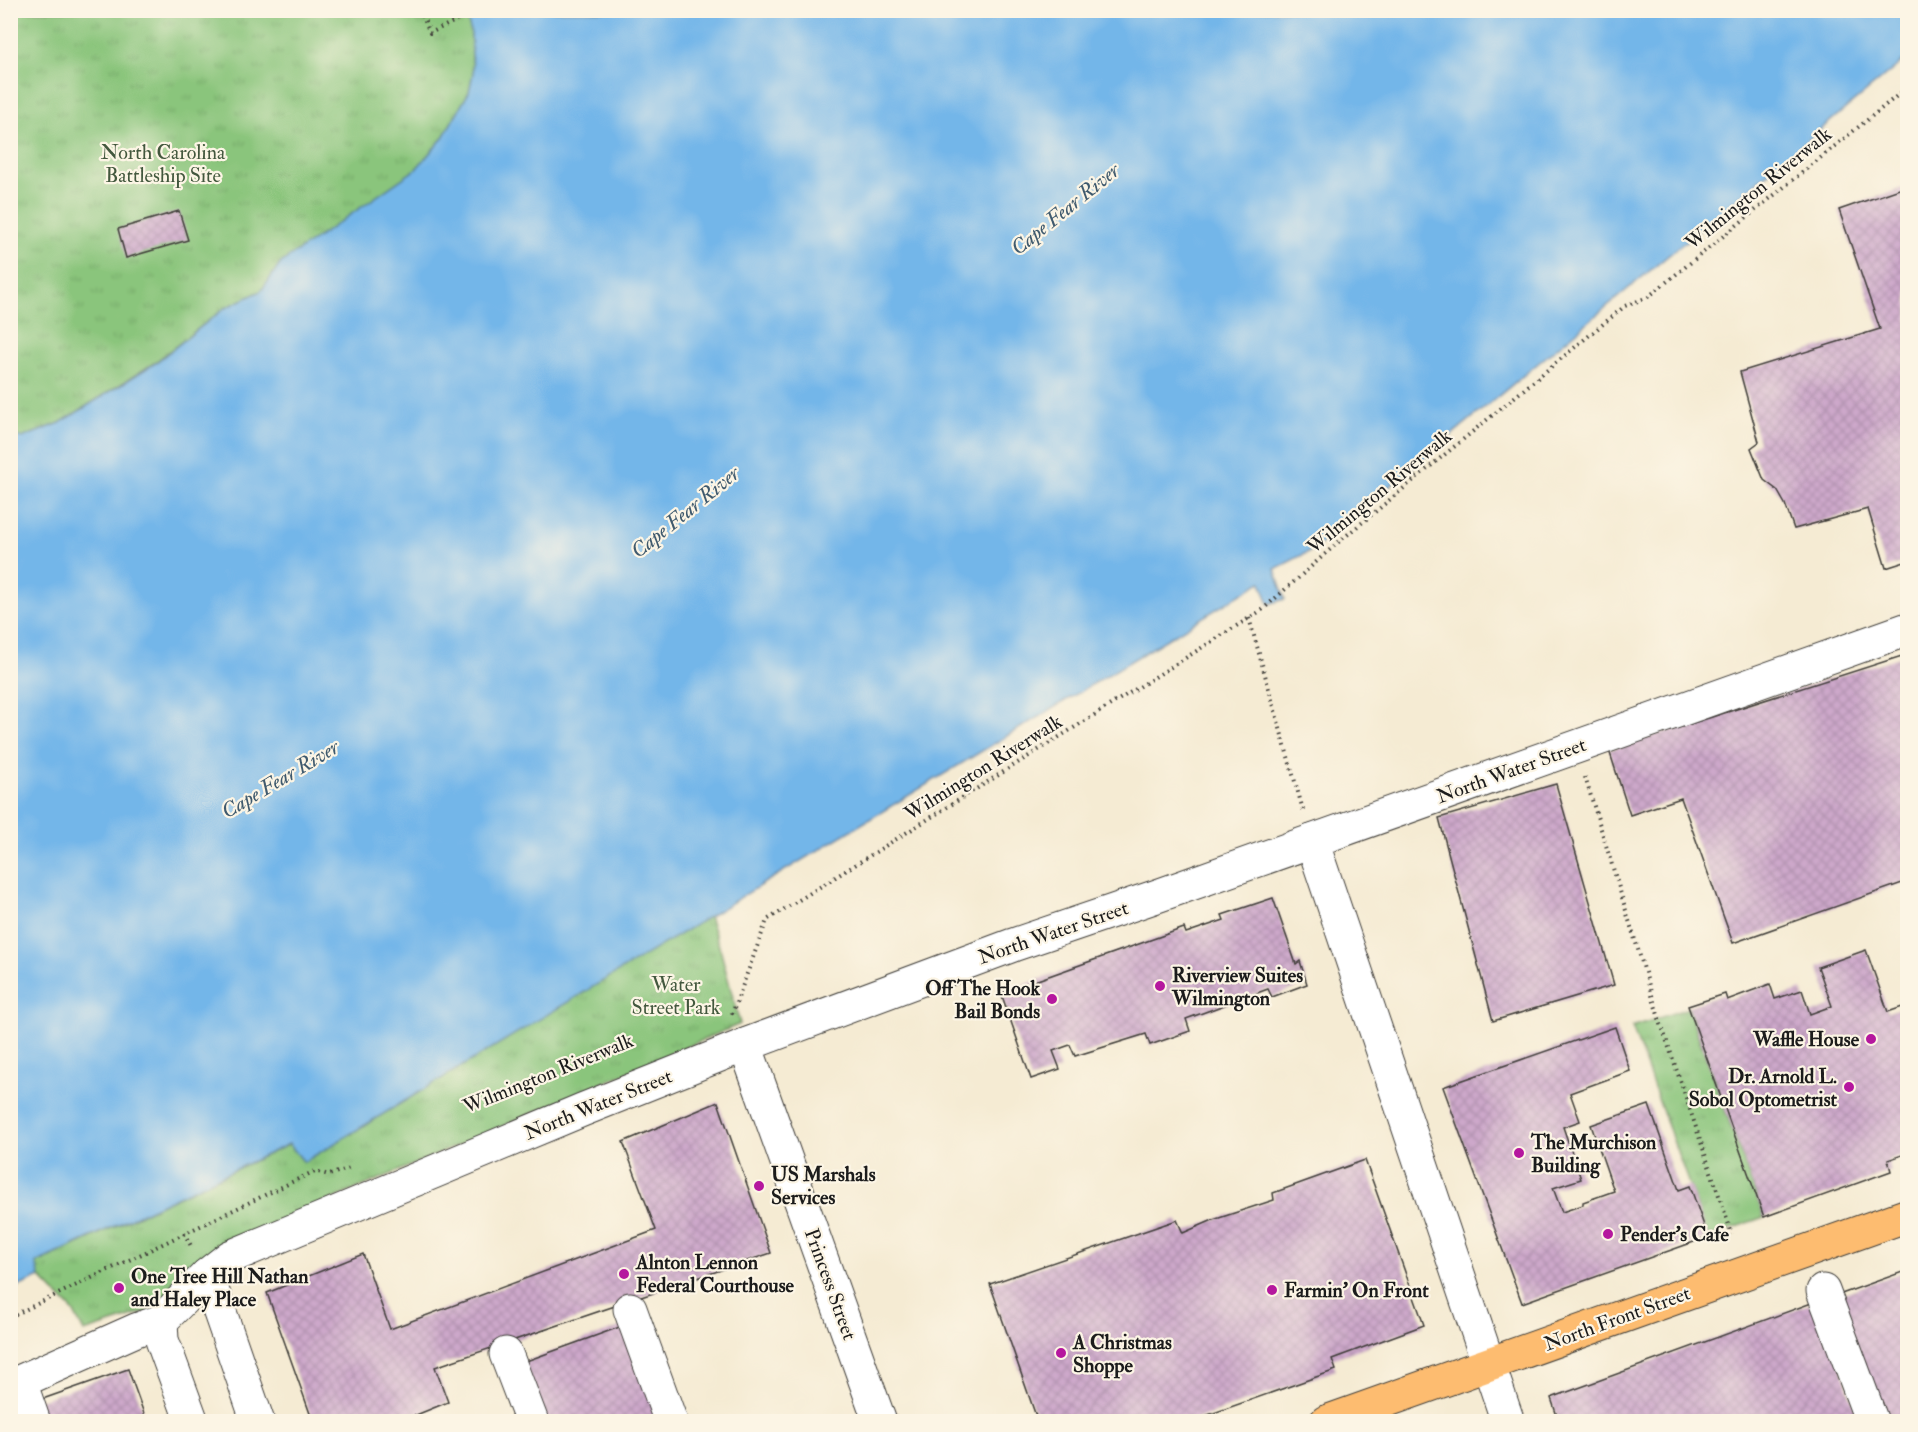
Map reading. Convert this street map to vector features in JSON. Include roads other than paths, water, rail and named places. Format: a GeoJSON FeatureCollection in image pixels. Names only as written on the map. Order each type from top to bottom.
{"type":"FeatureCollection","features":[{"type":"Feature","properties":{"kind":"main road","name":"North Front Street"},"geometry":{"type":"LineString","coordinates":[[1326,1422],[1908,1215]]}},
{"type":"Feature","properties":{"kind":"street","name":"North Water Street"},"geometry":{"type":"LineString","coordinates":[[161,1321],[207,1275],[230,1257],[582,1110],[745,1045],[1013,945],[1908,629]]}},
{"type":"Feature","properties":{"kind":"street"},"geometry":{"type":"LineString","coordinates":[[1312,841],[1508,1422]]}},
{"type":"Feature","properties":{"kind":"street","name":"Princess Street"},"geometry":{"type":"LineString","coordinates":[[745,1045],[880,1422]]}},
{"type":"Feature","properties":{"kind":"street"},"geometry":{"type":"LineString","coordinates":[[207,1275],[258,1422]]}},
{"type":"Feature","properties":{"kind":"street"},"geometry":{"type":"LineString","coordinates":[[1824,1291],[1872,1422]]}},
{"type":"Feature","properties":{"kind":"street"},"geometry":{"type":"LineString","coordinates":[[630,1309],[671,1422]]}},
{"type":"Feature","properties":{"kind":"street"},"geometry":{"type":"LineString","coordinates":[[34,1422],[15,1384],[161,1321],[162,1341],[192,1422]]}},
{"type":"Feature","properties":{"kind":"street"},"geometry":{"type":"LineString","coordinates":[[506,1354],[532,1422]]}},
{"type":"Feature","properties":{"kind":"water","name":"Cape Fear River"},"geometry":{"type":"Polygon","coordinates":[[[1907,10],[1908,57],[1314,549],[1275,569],[1285,599],[1269,604],[1261,582],[304,1162],[289,1144],[36,1263],[40,1277],[11,1290],[11,434],[22,438],[60,423],[154,364],[225,308],[261,291],[281,263],[416,169],[442,139],[469,92],[473,73],[471,34],[466,11],[1907,10]]]}},
{"type":"Feature","properties":{"kind":"place","name":"Riverview Suites Wilmington"},"geometry":{"type":"Point","coordinates":[1160,986]}},
{"type":"Feature","properties":{"kind":"place","name":"Off The Hook Bail Bonds"},"geometry":{"type":"Point","coordinates":[1052,999]}},
{"type":"Feature","properties":{"kind":"place","name":"Waffle House"},"geometry":{"type":"Point","coordinates":[1871,1039]}},
{"type":"Feature","properties":{"kind":"place","name":"Dr. Arnold L. Sobol Optometrist"},"geometry":{"type":"Point","coordinates":[1849,1087]}},
{"type":"Feature","properties":{"kind":"place","name":"The Murchison Building"},"geometry":{"type":"Point","coordinates":[1519,1153]}},
{"type":"Feature","properties":{"kind":"place","name":"US Marshals Services"},"geometry":{"type":"Point","coordinates":[759,1186]}},
{"type":"Feature","properties":{"kind":"place","name":"Pender's Cafe"},"geometry":{"type":"Point","coordinates":[1608,1234]}},
{"type":"Feature","properties":{"kind":"place","name":"Alnton Lennon Federal Courthouse"},"geometry":{"type":"Point","coordinates":[624,1274]}},
{"type":"Feature","properties":{"kind":"place","name":"One Tree Hill Nathan and Haley Place"},"geometry":{"type":"Point","coordinates":[119,1288]}},
{"type":"Feature","properties":{"kind":"place","name":"Farmin' On Front"},"geometry":{"type":"Point","coordinates":[1272,1290]}},
{"type":"Feature","properties":{"kind":"place","name":"A Christmas Shoppe"},"geometry":{"type":"Point","coordinates":[1061,1353]}},
{"type":"Feature","properties":{"kind":"park label","name":"North Carolina Battleship Site"},"geometry":{"type":"Point","coordinates":[163,164]}},
{"type":"Feature","properties":{"kind":"park label","name":"Water Street Park"},"geometry":{"type":"Point","coordinates":[676,996]}}]}
